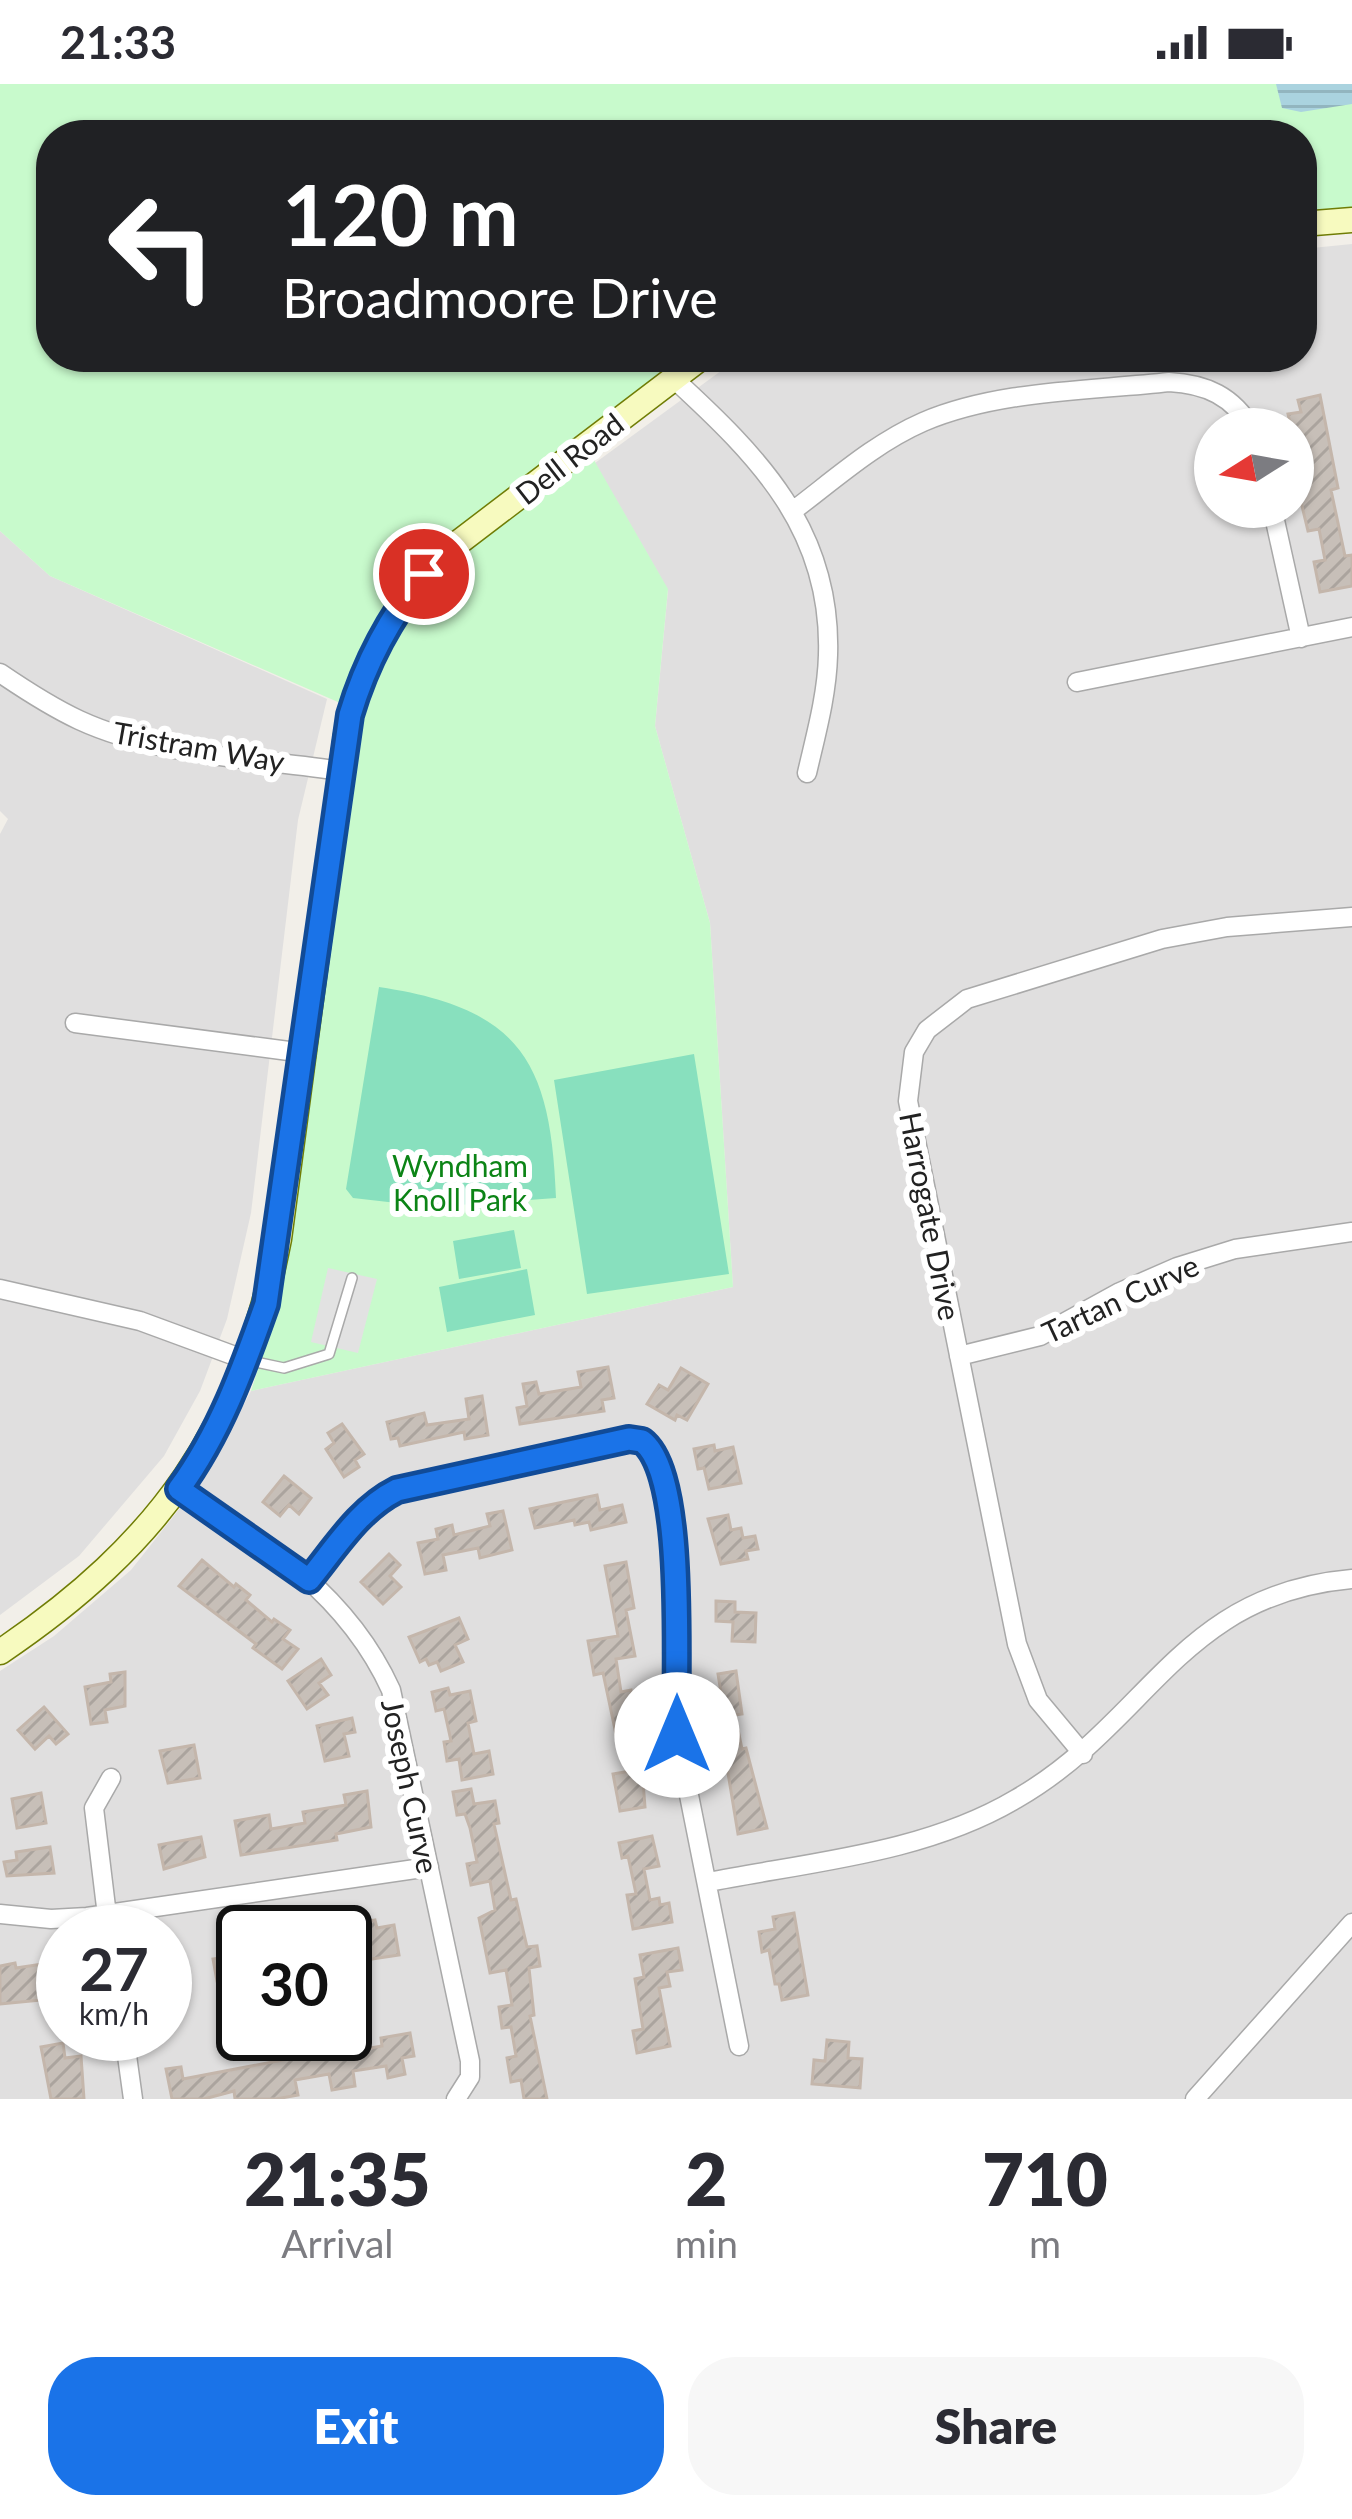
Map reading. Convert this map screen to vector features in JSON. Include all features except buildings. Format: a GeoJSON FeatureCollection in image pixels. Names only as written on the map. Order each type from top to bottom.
{"type":"FeatureCollection","features":[{"type":"Feature","properties":{"kind":"street"},"geometry":{"type":"LineString","coordinates":[[1317,223],[1352,220]]}},
{"type":"Feature","properties":{"kind":"street","name":"Dell Road"},"geometry":{"type":"LineString","coordinates":[[0,1652],[112,1567],[179,1489],[206,1448],[246,1360],[271,1282],[341,771],[362,675],[396,610],[450,549],[681,372]]}},
{"type":"Feature","properties":{"kind":"street"},"geometry":{"type":"LineString","coordinates":[[673,378],[750,453],[794,510],[818,567],[828,656],[824,702],[807,773]]}},
{"type":"Feature","properties":{"kind":"street"},"geometry":{"type":"LineString","coordinates":[[794,510],[881,444],[924,422],[969,407],[1168,382],[1216,391],[1237,408]]}},
{"type":"Feature","properties":{"kind":"street"},"geometry":{"type":"LineString","coordinates":[[1277,528],[1301,638]]}},
{"type":"Feature","properties":{"kind":"street"},"geometry":{"type":"LineString","coordinates":[[1077,682],[1352,627]]}},
{"type":"Feature","properties":{"kind":"street","name":"Tristram Way"},"geometry":{"type":"LineString","coordinates":[[0,673],[81,721],[128,738],[341,771]]}},
{"type":"Feature","properties":{"kind":"street","name":"Harrogate Drive"},"geometry":{"type":"LineString","coordinates":[[1083,1754],[1038,1700],[1025,1673],[908,1101],[914,1052],[927,1030],[967,999],[1119,951],[1227,927],[1352,916]]}},
{"type":"Feature","properties":{"kind":"street"},"geometry":{"type":"LineString","coordinates":[[75,1023],[304,1053]]}},
{"type":"Feature","properties":{"kind":"street","name":"Tartan Curve"},"geometry":{"type":"LineString","coordinates":[[959,1356],[1040,1336],[1120,1292],[1235,1249],[1352,1232]]}},
{"type":"Feature","properties":{"kind":"street"},"geometry":{"type":"LineString","coordinates":[[0,1288],[140,1321],[246,1360]]}},
{"type":"Feature","properties":{"kind":"street"},"geometry":{"type":"LineString","coordinates":[[309,1580],[362,1515],[397,1490],[629,1439],[652,1448],[672,1532],[676,1574],[677,1735],[739,2046]]}},
{"type":"Feature","properties":{"kind":"street","name":"Joseph Curve"},"geometry":{"type":"LineString","coordinates":[[179,1489],[309,1580],[352,1621],[391,1690],[470,2061],[470,2077],[456,2099]]}},
{"type":"Feature","properties":{"kind":"street"},"geometry":{"type":"LineString","coordinates":[[708,1882],[882,1848],[950,1829],[1016,1799],[1083,1754],[1167,1665],[1235,1612],[1317,1582],[1352,1579]]}},
{"type":"Feature","properties":{"kind":"street"},"geometry":{"type":"LineString","coordinates":[[106,1905],[94,1808],[110,1778]]}},
{"type":"Feature","properties":{"kind":"street"},"geometry":{"type":"LineString","coordinates":[[192,1909],[429,1868]]}},
{"type":"Feature","properties":{"kind":"street"},"geometry":{"type":"LineString","coordinates":[[0,1914],[36,1918]]}},
{"type":"Feature","properties":{"kind":"street"},"geometry":{"type":"LineString","coordinates":[[1195,2099],[1352,1923]]}},
{"type":"Feature","properties":{"kind":"street"},"geometry":{"type":"LineString","coordinates":[[128,2061],[133,2099]]}},
{"type":"Feature","properties":{"kind":"lane"},"geometry":{"type":"LineString","coordinates":[[246,1360],[284,1368],[329,1354],[352,1278]]}},
{"type":"Feature","properties":{"kind":"shaded area"},"geometry":{"type":"Polygon","coordinates":[[[1352,244],[1352,2099],[0,2099],[0,1671],[54,1636],[131,1570],[207,1474],[251,1391],[733,1287],[710,923],[655,726],[668,590],[595,463],[719,372],[1317,372],[1317,248],[1352,244]]]}},
{"type":"Feature","properties":{"kind":"shaded area"},"geometry":{"type":"Polygon","coordinates":[[[0,531],[50,576],[327,699],[298,820],[251,1213],[227,1319],[200,1391],[164,1456],[79,1556],[0,1615],[0,834],[8,819],[0,811],[0,531]]]}},
{"type":"Feature","properties":{"kind":"shaded area"},"geometry":{"type":"Polygon","coordinates":[[[328,1268],[377,1279],[358,1353],[311,1342],[328,1268]]]}},
{"type":"Feature","properties":{"kind":"green space","name":"Wyndham Knoll Park"},"geometry":{"type":"Polygon","coordinates":[[[0,84],[1352,84],[1352,207],[1317,210],[1317,120],[36,120],[36,372],[661,372],[579,434],[668,589],[655,726],[710,923],[733,1287],[251,1391],[276,1312],[291,1235],[363,713],[50,576],[0,531],[0,84]]]}},
{"type":"Feature","properties":{"kind":"green space","name":"Wyndham Knoll Park"},"geometry":{"type":"Polygon","coordinates":[[[379,987],[427,996],[465,1010],[496,1027],[518,1049],[535,1077],[546,1110],[556,1198],[432,1207],[353,1198],[346,1189],[379,987]]]}},
{"type":"Feature","properties":{"kind":"green space"},"geometry":{"type":"Polygon","coordinates":[[[694,1054],[729,1274],[587,1294],[554,1080],[694,1054]]]}},
{"type":"Feature","properties":{"kind":"green space"},"geometry":{"type":"Polygon","coordinates":[[[514,1230],[521,1268],[459,1279],[453,1241],[514,1230]]]}},
{"type":"Feature","properties":{"kind":"green space"},"geometry":{"type":"Polygon","coordinates":[[[527,1269],[535,1315],[447,1332],[439,1287],[527,1269]]]}},
{"type":"Feature","properties":{"kind":"water"},"geometry":{"type":"Polygon","coordinates":[[[1276,84],[1352,84],[1352,104],[1301,112],[1282,108],[1276,84]]]}},
{"type":"Feature","properties":{"kind":"route"},"geometry":{"type":"LineString","coordinates":[[424,574],[380,638],[350,715],[279,1239],[266,1304],[236,1387],[179,1489],[309,1580],[362,1515],[397,1490],[629,1439],[642,1441],[658,1460],[672,1532],[677,1735]]}}]}
